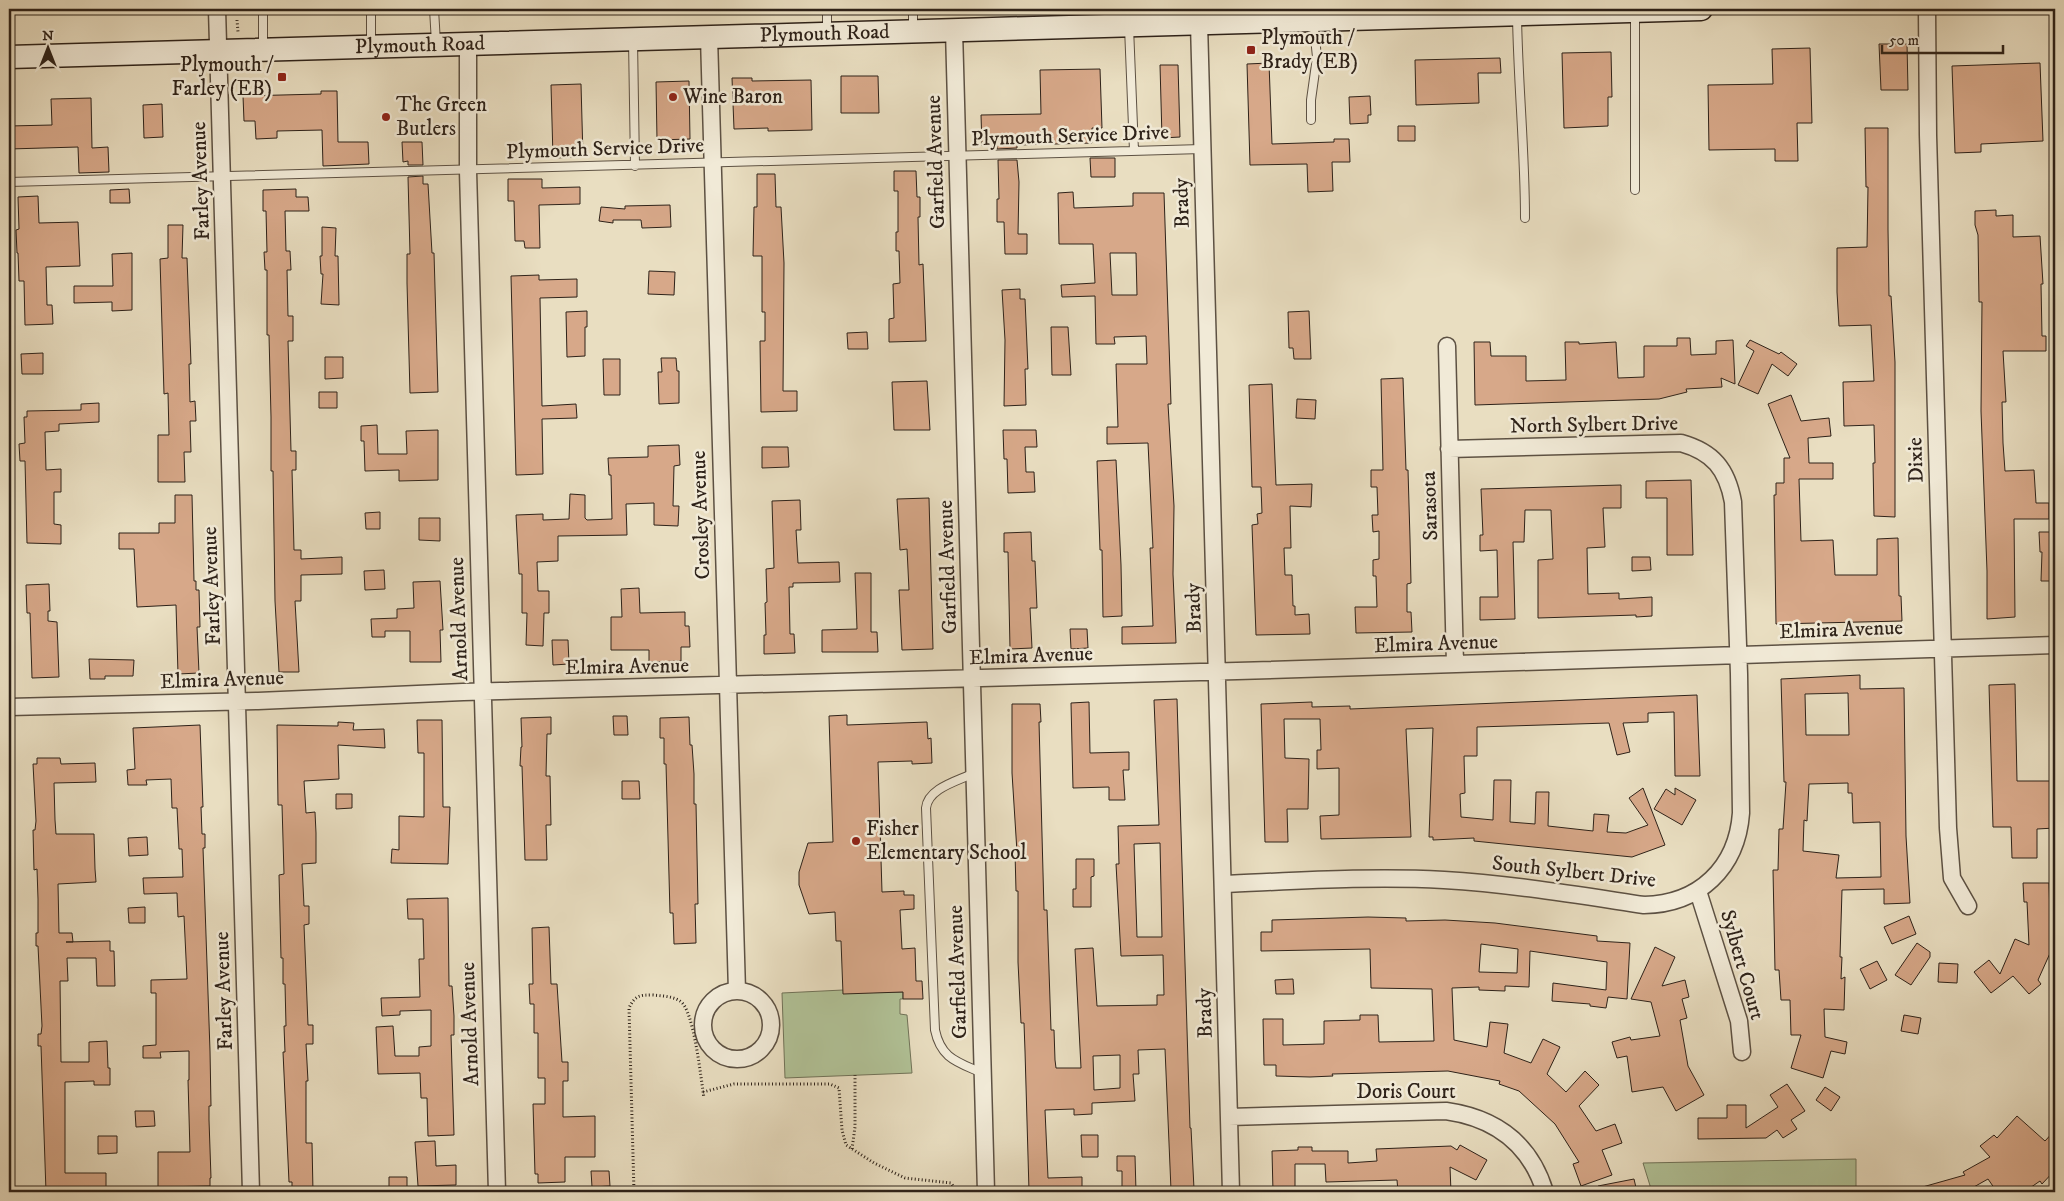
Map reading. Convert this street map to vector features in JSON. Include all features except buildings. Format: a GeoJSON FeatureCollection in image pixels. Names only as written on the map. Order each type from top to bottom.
{"type":"FeatureCollection","features":[{"type":"Feature","properties":{"kind":"main road","name":"Plymouth Road"},"geometry":{"type":"LineString","coordinates":[[9,57],[1129,25],[1164,16],[1199,23],[1313,14],[1448,12],[1517,14],[1551,11],[1701,9]]}},
{"type":"Feature","properties":{"kind":"street","name":"Farley Avenue"},"geometry":{"type":"LineString","coordinates":[[217,9],[251,1192]]}},
{"type":"Feature","properties":{"kind":"street","name":"Dixie"},"geometry":{"type":"LineString","coordinates":[[1926,9],[1928,145],[1948,828],[1952,878],[1968,906]]}},
{"type":"Feature","properties":{"kind":"street","name":"Brady"},"geometry":{"type":"LineString","coordinates":[[1199,23],[1231,1192]]}},
{"type":"Feature","properties":{"kind":"street","name":"Garfield Avenue"},"geometry":{"type":"LineString","coordinates":[[954,30],[986,1192]]}},
{"type":"Feature","properties":{"kind":"street","name":"Crosley Avenue"},"geometry":{"type":"LineString","coordinates":[[709,37],[737,991]]}},
{"type":"Feature","properties":{"kind":"street","name":"Arnold Avenue"},"geometry":{"type":"LineString","coordinates":[[468,44],[468,170],[496,1192]]}},
{"type":"Feature","properties":{"kind":"street","name":"Sarasota"},"geometry":{"type":"LineString","coordinates":[[1446,346],[1455,664]]}},
{"type":"Feature","properties":{"kind":"street","name":"North Sylbert Drive"},"geometry":{"type":"LineString","coordinates":[[1449,449],[1670,442],[1694,447],[1706,453],[1724,474],[1730,487],[1738,655]]}},
{"type":"Feature","properties":{"kind":"street","name":"Elmira Avenue"},"geometry":{"type":"LineString","coordinates":[[9,707],[1217,672],[2055,644]]}},
{"type":"Feature","properties":{"kind":"street","name":"South Sylbert Drive"},"geometry":{"type":"LineString","coordinates":[[1223,884],[1364,879],[1442,880],[1536,888],[1644,905],[1674,902],[1698,890],[1714,878],[1727,862],[1740,826],[1738,655]]}},
{"type":"Feature","properties":{"kind":"street","name":"Sylbert Court"},"geometry":{"type":"LineString","coordinates":[[1698,890],[1739,1021],[1742,1052]]}},
{"type":"Feature","properties":{"kind":"street"},"geometry":{"type":"LineString","coordinates":[[737,991],[752,994],[762,1001],[768,1010],[772,1022],[768,1039],[758,1053],[748,1058],[736,1060],[724,1057],[714,1051],[707,1042],[703,1030],[708,1008],[715,999],[725,993],[737,991]]}},
{"type":"Feature","properties":{"kind":"street","name":"Doris Court"},"geometry":{"type":"LineString","coordinates":[[1229,1116],[1446,1111],[1467,1114],[1488,1122],[1507,1134],[1521,1147],[1534,1165],[1545,1192]]}},
{"type":"Feature","properties":{"kind":"lane"},"geometry":{"type":"LineString","coordinates":[[263,9],[263,50]]}},
{"type":"Feature","properties":{"kind":"lane"},"geometry":{"type":"LineString","coordinates":[[371,9],[371,47]]}},
{"type":"Feature","properties":{"kind":"lane"},"geometry":{"type":"LineString","coordinates":[[434,9],[436,45]]}},
{"type":"Feature","properties":{"kind":"lane"},"geometry":{"type":"LineString","coordinates":[[826,9],[827,34]]}},
{"type":"Feature","properties":{"kind":"lane"},"geometry":{"type":"LineString","coordinates":[[913,9],[913,31]]}},
{"type":"Feature","properties":{"kind":"lane"},"geometry":{"type":"LineString","coordinates":[[1635,11],[1635,190]]}},
{"type":"Feature","properties":{"kind":"lane"},"geometry":{"type":"LineString","coordinates":[[1311,120],[1311,100],[1317,57],[1313,14]]}},
{"type":"Feature","properties":{"kind":"lane"},"geometry":{"type":"LineString","coordinates":[[1517,14],[1525,166],[1525,218]]}},
{"type":"Feature","properties":{"kind":"lane"},"geometry":{"type":"LineString","coordinates":[[1129,25],[1134,151]]}},
{"type":"Feature","properties":{"kind":"lane"},"geometry":{"type":"LineString","coordinates":[[633,39],[636,166]]}},
{"type":"Feature","properties":{"kind":"lane","name":"Plymouth Service Drive"},"geometry":{"type":"LineString","coordinates":[[9,182],[222,178],[1202,150]]}},
{"type":"Feature","properties":{"kind":"lane"},"geometry":{"type":"LineString","coordinates":[[974,773],[932,794],[927,800],[926,808],[935,1030],[938,1042],[952,1060],[982,1073]]}},
{"type":"Feature","properties":{"kind":"path"},"geometry":{"type":"LineString","coordinates":[[634,1192],[629,1008],[633,999],[639,994],[667,996],[682,1001],[690,1014],[704,1098]]}},
{"type":"Feature","properties":{"kind":"path"},"geometry":{"type":"LineString","coordinates":[[852,1149],[855,1127],[855,1075]]}},
{"type":"Feature","properties":{"kind":"path"},"geometry":{"type":"LineString","coordinates":[[703,1092],[734,1084],[830,1084],[839,1088],[842,1130],[846,1145],[874,1163],[905,1178],[951,1183],[957,1192]]}},
{"type":"Feature","properties":{"kind":"green space"},"geometry":{"type":"Polygon","coordinates":[[[843,990],[844,993],[903,992],[903,999],[900,999],[900,1014],[907,1015],[912,1073],[785,1078],[782,993],[843,990]]]}},
{"type":"Feature","properties":{"kind":"green space"},"geometry":{"type":"Polygon","coordinates":[[[1856,1159],[1856,1192],[1652,1192],[1643,1163],[1856,1159]]]}},
{"type":"Feature","properties":{"kind":"place","name":"Plymouth / Brady (EB)"},"geometry":{"type":"Point","coordinates":[1251,50]}},
{"type":"Feature","properties":{"kind":"place","name":"Plymouth / Farley (EB)"},"geometry":{"type":"Point","coordinates":[282,77]}},
{"type":"Feature","properties":{"kind":"place","name":"Wine Baron"},"geometry":{"type":"Point","coordinates":[673,97]}},
{"type":"Feature","properties":{"kind":"place","name":"The Green Butlers"},"geometry":{"type":"Point","coordinates":[386,117]}},
{"type":"Feature","properties":{"kind":"place","name":"Fisher Elementary School"},"geometry":{"type":"Point","coordinates":[856,841]}}]}
